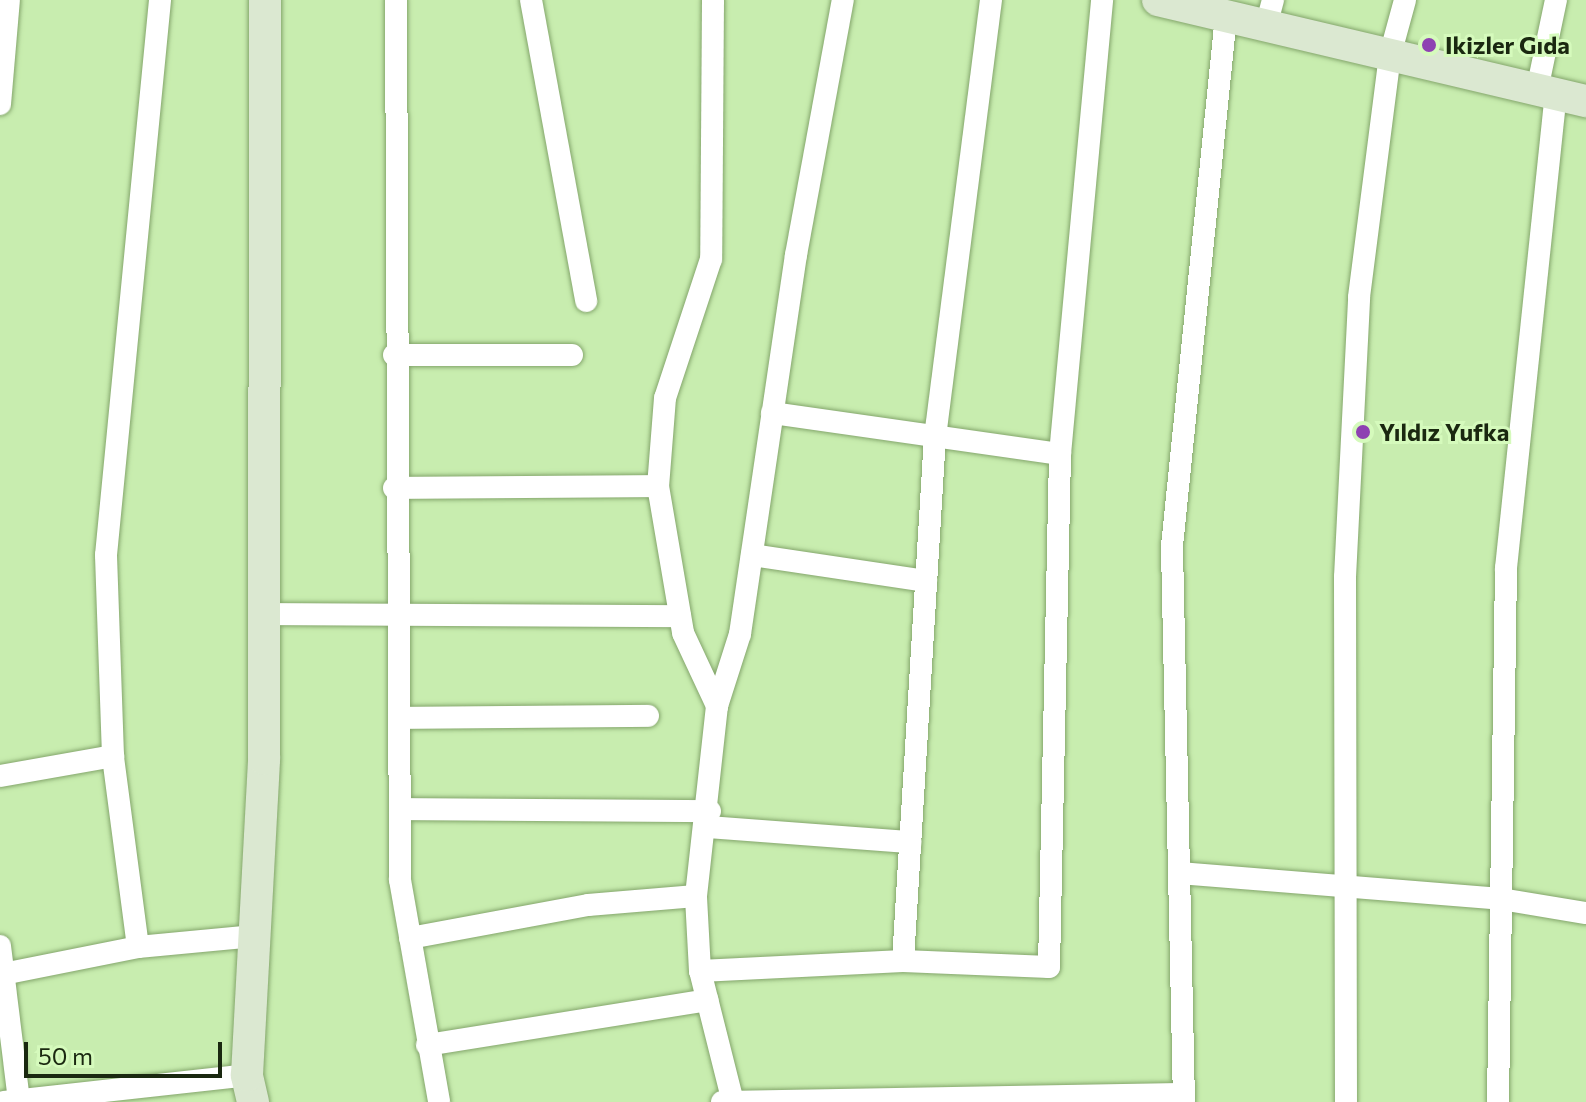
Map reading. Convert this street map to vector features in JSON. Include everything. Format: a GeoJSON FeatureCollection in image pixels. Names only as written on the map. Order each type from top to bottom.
{"type":"FeatureCollection","features":[{"type":"Feature","properties":{"kind":"main road"},"geometry":{"type":"LineString","coordinates":[[250,1088],[264,614],[265,0]]}},
{"type":"Feature","properties":{"kind":"main road"},"geometry":{"type":"LineString","coordinates":[[1158,0],[1226,16],[1270,13],[1390,55],[1560,95]]}},
{"type":"Feature","properties":{"kind":"street"},"geometry":{"type":"LineString","coordinates":[[0,104],[9,0]]}},
{"type":"Feature","properties":{"kind":"street"},"geometry":{"type":"LineString","coordinates":[[138,947],[113,756],[106,555],[160,0]]}},
{"type":"Feature","properties":{"kind":"street"},"geometry":{"type":"LineString","coordinates":[[396,0],[394,488],[400,809],[410,938],[439,1102]]}},
{"type":"Feature","properties":{"kind":"street"},"geometry":{"type":"LineString","coordinates":[[531,0],[586,301]]}},
{"type":"Feature","properties":{"kind":"street"},"geometry":{"type":"LineString","coordinates":[[713,0],[711,259],[665,398],[658,486],[680,616],[717,706]]}},
{"type":"Feature","properties":{"kind":"street"},"geometry":{"type":"LineString","coordinates":[[843,0],[772,413],[740,634],[717,706],[710,819],[696,896],[700,971],[729,1101],[1184,1098],[1172,546],[1226,16]]}},
{"type":"Feature","properties":{"kind":"street"},"geometry":{"type":"LineString","coordinates":[[903,961],[935,437],[991,0]]}},
{"type":"Feature","properties":{"kind":"street"},"geometry":{"type":"LineString","coordinates":[[700,971],[903,961],[1049,967],[1060,454],[1102,0]]}},
{"type":"Feature","properties":{"kind":"street"},"geometry":{"type":"LineString","coordinates":[[1346,1102],[1343,891],[1345,577],[1359,297],[1390,55],[1405,0]]}},
{"type":"Feature","properties":{"kind":"street"},"geometry":{"type":"LineString","coordinates":[[1498,1102],[1506,568],[1560,95],[1556,0]]}},
{"type":"Feature","properties":{"kind":"street"},"geometry":{"type":"LineString","coordinates":[[394,355],[572,355]]}},
{"type":"Feature","properties":{"kind":"street"},"geometry":{"type":"LineString","coordinates":[[772,413],[1060,454]]}},
{"type":"Feature","properties":{"kind":"street"},"geometry":{"type":"LineString","coordinates":[[394,488],[658,486]]}},
{"type":"Feature","properties":{"kind":"street"},"geometry":{"type":"LineString","coordinates":[[752,555],[926,581]]}},
{"type":"Feature","properties":{"kind":"street"},"geometry":{"type":"LineString","coordinates":[[264,614],[680,616]]}},
{"type":"Feature","properties":{"kind":"street"},"geometry":{"type":"LineString","coordinates":[[399,718],[648,716]]}},
{"type":"Feature","properties":{"kind":"street"},"geometry":{"type":"LineString","coordinates":[[0,776],[113,756]]}},
{"type":"Feature","properties":{"kind":"street"},"geometry":{"type":"LineString","coordinates":[[400,809],[710,819],[910,842]]}},
{"type":"Feature","properties":{"kind":"street"},"geometry":{"type":"LineString","coordinates":[[1179,873],[1343,891],[1501,899],[1586,913]]}},
{"type":"Feature","properties":{"kind":"street"},"geometry":{"type":"LineString","coordinates":[[410,938],[588,905],[696,896]]}},
{"type":"Feature","properties":{"kind":"street"},"geometry":{"type":"LineString","coordinates":[[3,974],[138,947],[254,936]]}},
{"type":"Feature","properties":{"kind":"street"},"geometry":{"type":"LineString","coordinates":[[0,946],[12,1101],[250,1088]]}},
{"type":"Feature","properties":{"kind":"street"},"geometry":{"type":"LineString","coordinates":[[427,1045],[707,1000]]}},
{"type":"Feature","properties":{"kind":"place","name":"Ikizler Gıda"},"geometry":{"type":"Point","coordinates":[1429,45]}},
{"type":"Feature","properties":{"kind":"place","name":"Yıldız Yufka"},"geometry":{"type":"Point","coordinates":[1363,432]}}]}
